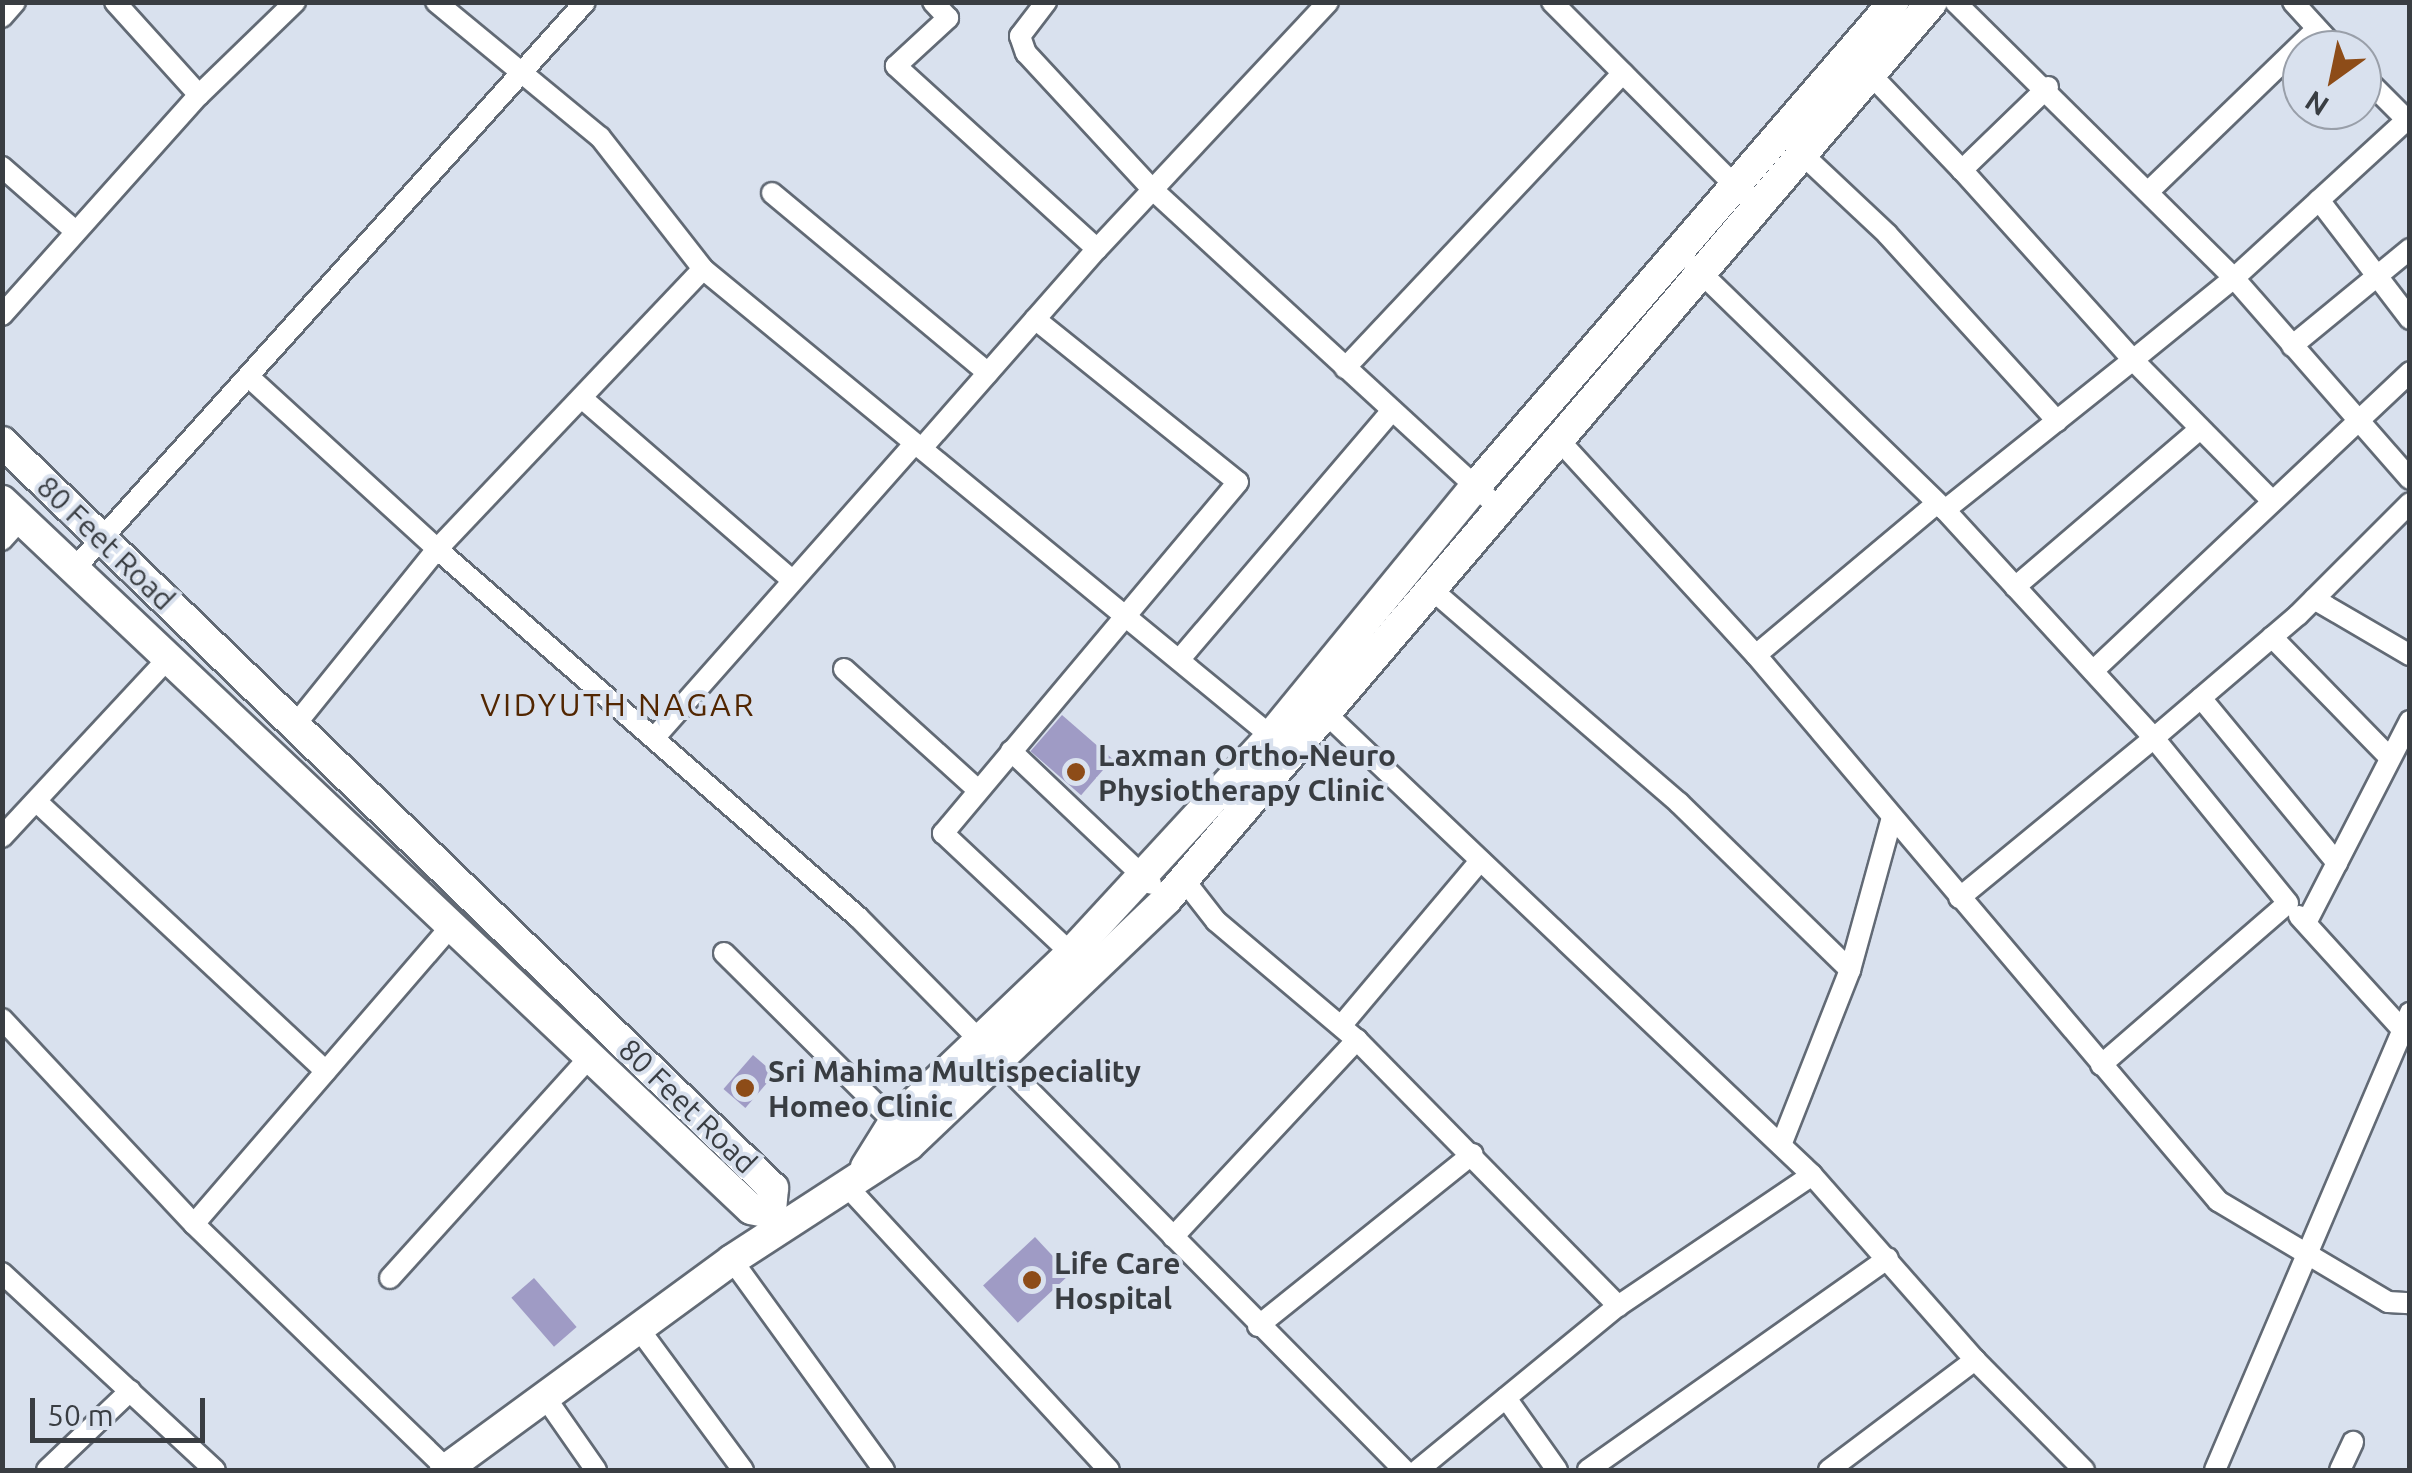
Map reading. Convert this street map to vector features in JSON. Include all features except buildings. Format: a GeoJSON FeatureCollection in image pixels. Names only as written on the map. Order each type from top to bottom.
{"type":"FeatureCollection","features":[{"type":"Feature","properties":{"kind":"street"},"geometry":{"type":"LineString","coordinates":[[2,17],[15,2]]}},
{"type":"Feature","properties":{"kind":"street"},"geometry":{"type":"LineString","coordinates":[[115,2],[199,95]]}},
{"type":"Feature","properties":{"kind":"street"},"geometry":{"type":"LineString","coordinates":[[2,314],[199,95],[295,2]]}},
{"type":"Feature","properties":{"kind":"street"},"geometry":{"type":"LineString","coordinates":[[436,2],[600,138],[703,269],[1271,736]]}},
{"type":"Feature","properties":{"kind":"street"},"geometry":{"type":"LineString","coordinates":[[76,567],[585,2]]}},
{"type":"Feature","properties":{"kind":"street"},"geometry":{"type":"LineString","coordinates":[[933,2],[948,18],[896,66],[1097,250]]}},
{"type":"Feature","properties":{"kind":"street"},"geometry":{"type":"LineString","coordinates":[[1046,2],[1020,36],[1022,47],[1153,190],[1498,508]]}},
{"type":"Feature","properties":{"kind":"street"},"geometry":{"type":"LineString","coordinates":[[655,737],[792,580],[1328,2]]}},
{"type":"Feature","properties":{"kind":"street"},"geometry":{"type":"LineString","coordinates":[[854,1177],[894,1122],[990,1054],[1176,890],[1475,487],[1745,196],[1894,2]]}},
{"type":"Feature","properties":{"kind":"street"},"geometry":{"type":"LineString","coordinates":[[1745,196],[1804,155],[1932,2]]}},
{"type":"Feature","properties":{"kind":"street"},"geometry":{"type":"LineString","coordinates":[[1955,2],[2048,87],[2234,278],[2410,479]]}},
{"type":"Feature","properties":{"kind":"street"},"geometry":{"type":"LineString","coordinates":[[2149,191],[2318,28],[2293,2]]}},
{"type":"Feature","properties":{"kind":"street"},"geometry":{"type":"LineString","coordinates":[[1560,5],[1745,196]]}},
{"type":"Feature","properties":{"kind":"street"},"geometry":{"type":"LineString","coordinates":[[1345,368],[1624,74]]}},
{"type":"Feature","properties":{"kind":"street"},"geometry":{"type":"LineString","coordinates":[[1872,76],[2133,360],[2272,501]]}},
{"type":"Feature","properties":{"kind":"street"},"geometry":{"type":"LineString","coordinates":[[1962,170],[2048,87]]}},
{"type":"Feature","properties":{"kind":"street"},"geometry":{"type":"LineString","coordinates":[[1756,655],[2234,278],[2408,118],[2382,94]]}},
{"type":"Feature","properties":{"kind":"street"},"geometry":{"type":"LineString","coordinates":[[1804,155],[1887,234],[2057,421]]}},
{"type":"Feature","properties":{"kind":"street"},"geometry":{"type":"LineString","coordinates":[[2,167],[75,230]]}},
{"type":"Feature","properties":{"kind":"street"},"geometry":{"type":"LineString","coordinates":[[772,193],[988,372]]}},
{"type":"Feature","properties":{"kind":"street"},"geometry":{"type":"LineString","coordinates":[[2318,200],[2410,318]]}},
{"type":"Feature","properties":{"kind":"street"},"geometry":{"type":"LineString","coordinates":[[2292,346],[2410,250]]}},
{"type":"Feature","properties":{"kind":"street"},"geometry":{"type":"LineString","coordinates":[[2,1019],[194,1224],[446,1470],[732,1260],[778,1220],[909,1145],[990,1054],[1071,953],[1271,736],[1316,705],[1430,588],[1556,438],[1688,260]]}},
{"type":"Feature","properties":{"kind":"street"},"geometry":{"type":"LineString","coordinates":[[1688,260],[1941,506],[2154,738],[2306,923],[2406,1021],[2216,1470]]}},
{"type":"Feature","properties":{"kind":"street"},"geometry":{"type":"LineString","coordinates":[[294,726],[437,550],[703,269]]}},
{"type":"Feature","properties":{"kind":"street"},"geometry":{"type":"LineString","coordinates":[[1035,320],[1238,482],[978,790],[944,836],[1071,953]]}},
{"type":"Feature","properties":{"kind":"street"},"geometry":{"type":"LineString","coordinates":[[2093,671],[2410,372]]}},
{"type":"Feature","properties":{"kind":"street"},"geometry":{"type":"LineString","coordinates":[[250,378],[437,550],[858,916],[1404,1470]]}},
{"type":"Feature","properties":{"kind":"street"},"geometry":{"type":"LineString","coordinates":[[583,399],[792,580]]}},
{"type":"Feature","properties":{"kind":"street"},"geometry":{"type":"LineString","coordinates":[[1180,660],[1391,412]]}},
{"type":"Feature","properties":{"kind":"street"},"geometry":{"type":"LineString","coordinates":[[2015,587],[2200,429]]}},
{"type":"Feature","properties":{"kind":"street"},"geometry":{"type":"LineString","coordinates":[[1556,438],[1756,655],[2218,1202],[2388,1302],[2410,1303]]}},
{"type":"Feature","properties":{"kind":"street","name":"80 Feet Road"},"geometry":{"type":"LineString","coordinates":[[2,442],[773,1188],[778,1220]]}},
{"type":"Feature","properties":{"kind":"street"},"geometry":{"type":"LineString","coordinates":[[1959,898],[2272,638],[2410,503]]}},
{"type":"Feature","properties":{"kind":"street","name":"80 Feet Road"},"geometry":{"type":"LineString","coordinates":[[9,520],[76,567],[750,1208],[778,1220]]}},
{"type":"Feature","properties":{"kind":"street"},"geometry":{"type":"LineString","coordinates":[[1430,588],[1679,803],[1850,970]]}},
{"type":"Feature","properties":{"kind":"street"},"geometry":{"type":"LineString","coordinates":[[2314,599],[2410,655]]}},
{"type":"Feature","properties":{"kind":"street"},"geometry":{"type":"LineString","coordinates":[[2272,638],[2390,758]]}},
{"type":"Feature","properties":{"kind":"street"},"geometry":{"type":"LineString","coordinates":[[2,837],[168,657]]}},
{"type":"Feature","properties":{"kind":"street"},"geometry":{"type":"LineString","coordinates":[[844,670],[978,790]]}},
{"type":"Feature","properties":{"kind":"street"},"geometry":{"type":"LineString","coordinates":[[2201,698],[2337,863]]}},
{"type":"Feature","properties":{"kind":"street"},"geometry":{"type":"LineString","coordinates":[[1316,705],[1812,1174],[1974,1360],[2084,1470]]}},
{"type":"Feature","properties":{"kind":"street"},"geometry":{"type":"LineString","coordinates":[[2306,923],[2410,721]]}},
{"type":"Feature","properties":{"kind":"street"},"geometry":{"type":"LineString","coordinates":[[1011,752],[1144,878],[1176,890],[1349,1033],[1473,1154],[1618,1306]]}},
{"type":"Feature","properties":{"kind":"street"},"geometry":{"type":"LineString","coordinates":[[36,801],[326,1070]]}},
{"type":"Feature","properties":{"kind":"street"},"geometry":{"type":"LineString","coordinates":[[1781,1145],[1850,970],[1892,818]]}},
{"type":"Feature","properties":{"kind":"street"},"geometry":{"type":"LineString","coordinates":[[1173,1237],[1349,1033],[1480,861]]}},
{"type":"Feature","properties":{"kind":"street"},"geometry":{"type":"LineString","coordinates":[[2101,1065],[2288,902]]}},
{"type":"Feature","properties":{"kind":"street"},"geometry":{"type":"LineString","coordinates":[[194,1224],[452,925]]}},
{"type":"Feature","properties":{"kind":"street"},"geometry":{"type":"LineString","coordinates":[[724,953],[894,1122]]}},
{"type":"Feature","properties":{"kind":"street"},"geometry":{"type":"LineString","coordinates":[[390,1278],[590,1057]]}},
{"type":"Feature","properties":{"kind":"street"},"geometry":{"type":"LineString","coordinates":[[1258,1326],[1473,1154]]}},
{"type":"Feature","properties":{"kind":"street"},"geometry":{"type":"LineString","coordinates":[[1418,1470],[1618,1306],[1812,1174]]}},
{"type":"Feature","properties":{"kind":"street"},"geometry":{"type":"LineString","coordinates":[[854,1177],[1109,1470]]}},
{"type":"Feature","properties":{"kind":"street"},"geometry":{"type":"LineString","coordinates":[[1588,1470],[1888,1258]]}},
{"type":"Feature","properties":{"kind":"street"},"geometry":{"type":"LineString","coordinates":[[732,1260],[884,1470]]}},
{"type":"Feature","properties":{"kind":"street"},"geometry":{"type":"LineString","coordinates":[[2,1273],[214,1470]]}},
{"type":"Feature","properties":{"kind":"street"},"geometry":{"type":"LineString","coordinates":[[639,1329],[743,1470]]}},
{"type":"Feature","properties":{"kind":"street"},"geometry":{"type":"LineString","coordinates":[[1829,1470],[1974,1360]]}},
{"type":"Feature","properties":{"kind":"street"},"geometry":{"type":"LineString","coordinates":[[60,1466],[130,1392]]}},
{"type":"Feature","properties":{"kind":"street"},"geometry":{"type":"LineString","coordinates":[[545,1398],[596,1470]]}},
{"type":"Feature","properties":{"kind":"street"},"geometry":{"type":"LineString","coordinates":[[1506,1398],[1558,1470]]}},
{"type":"Feature","properties":{"kind":"street"},"geometry":{"type":"LineString","coordinates":[[2340,1470],[2353,1442]]}},
{"type":"Feature","properties":{"kind":"place","name":"Laxman Ortho-Neuro Physiotherapy Clinic"},"geometry":{"type":"Point","coordinates":[1076,772]}},
{"type":"Feature","properties":{"kind":"place","name":"Sri Mahima Multispeciality Homeo Clinic"},"geometry":{"type":"Point","coordinates":[745,1088]}},
{"type":"Feature","properties":{"kind":"place","name":"Life Care Hospital"},"geometry":{"type":"Point","coordinates":[1032,1280]}},
{"type":"Feature","properties":{"kind":"district","name":"VIDYUTH NAGAR"},"geometry":{"type":"Point","coordinates":[618,704]}}]}
